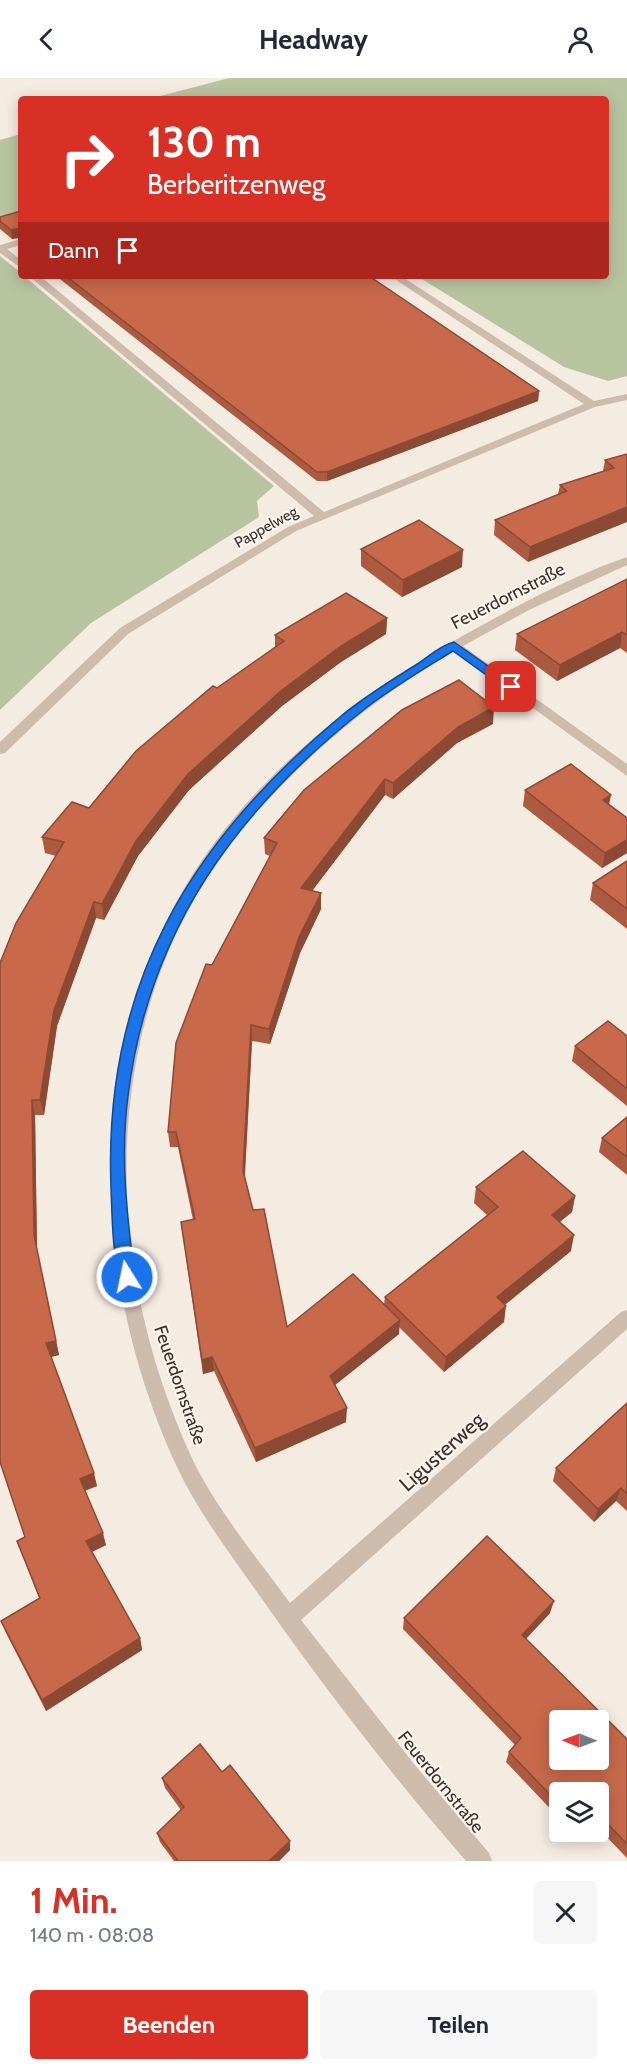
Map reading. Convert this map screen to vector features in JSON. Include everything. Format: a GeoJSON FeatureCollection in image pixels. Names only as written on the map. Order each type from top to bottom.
{"type":"FeatureCollection","features":[{"type":"Feature","properties":{"kind":"street"},"geometry":{"type":"LineString","coordinates":[[18,243],[0,248],[18,263]]}},
{"type":"Feature","properties":{"kind":"street"},"geometry":{"type":"LineString","coordinates":[[38,279],[323,517]]}},
{"type":"Feature","properties":{"kind":"street"},"geometry":{"type":"LineString","coordinates":[[400,279],[592,405]]}},
{"type":"Feature","properties":{"kind":"street","name":"Pappelweg"},"geometry":{"type":"LineString","coordinates":[[0,750],[124,631],[292,529],[592,405],[627,397]]}},
{"type":"Feature","properties":{"kind":"street","name":"Feuerdornstraße"},"geometry":{"type":"LineString","coordinates":[[481,1861],[437,1812],[287,1619],[200,1492],[173,1432],[149,1366],[123,1257],[117,1147],[120,1097],[133,1026],[159,954],[194,884],[221,844],[290,766],[381,691],[454,645],[552,593],[627,561]]}},
{"type":"Feature","properties":{"kind":"street"},"geometry":{"type":"LineString","coordinates":[[454,645],[627,771]]}},
{"type":"Feature","properties":{"kind":"street","name":"Ligusterweg"},"geometry":{"type":"LineString","coordinates":[[287,1619],[627,1318]]}},
{"type":"Feature","properties":{"kind":"green space"},"geometry":{"type":"Polygon","coordinates":[[[229,78],[627,78],[627,376],[608,381],[564,367],[422,279],[609,279],[609,96],[160,96],[229,78]]]}},
{"type":"Feature","properties":{"kind":"green space"},"geometry":{"type":"Polygon","coordinates":[[[18,135],[18,216],[0,221],[0,140],[18,135]]]}},
{"type":"Feature","properties":{"kind":"green space"},"geometry":{"type":"Polygon","coordinates":[[[0,256],[18,271],[18,279],[28,279],[274,486],[257,501],[259,517],[91,623],[0,710],[0,256]]]}},
{"type":"Feature","properties":{"kind":"building"},"geometry":{"type":"Polygon","coordinates":[[[18,212],[18,229],[11,230],[0,221],[0,217],[18,212]]]}},
{"type":"Feature","properties":{"kind":"building"},"geometry":{"type":"Polygon","coordinates":[[[70,279],[373,279],[539,391],[327,472],[317,472],[70,279]]]}},
{"type":"Feature","properties":{"kind":"building"},"geometry":{"type":"Polygon","coordinates":[[[627,454],[627,507],[530,547],[495,520],[567,491],[560,485],[614,468],[605,460],[627,454]]]}},
{"type":"Feature","properties":{"kind":"building"},"geometry":{"type":"Polygon","coordinates":[[[419,520],[463,550],[403,580],[361,549],[419,520]]]}},
{"type":"Feature","properties":{"kind":"building"},"geometry":{"type":"Polygon","coordinates":[[[627,579],[627,635],[622,632],[560,665],[517,634],[627,579]]]}},
{"type":"Feature","properties":{"kind":"building"},"geometry":{"type":"Polygon","coordinates":[[[346,593],[387,618],[341,646],[282,690],[188,774],[136,841],[102,904],[94,902],[54,1010],[40,1100],[32,1100],[34,1235],[56,1341],[46,1343],[94,1473],[80,1479],[103,1533],[86,1541],[140,1638],[42,1700],[1,1621],[40,1598],[17,1541],[25,1537],[0,1462],[0,963],[16,923],[64,842],[42,837],[72,802],[89,808],[136,751],[213,686],[217,688],[284,641],[275,635],[346,593]]]}},
{"type":"Feature","properties":{"kind":"building"},"geometry":{"type":"Polygon","coordinates":[[[459,680],[494,707],[458,727],[393,783],[385,779],[301,888],[321,893],[299,937],[269,1029],[251,1025],[243,1171],[253,1210],[264,1209],[287,1327],[353,1274],[400,1320],[330,1376],[347,1408],[255,1448],[212,1357],[202,1360],[181,1222],[195,1219],[176,1132],[168,1132],[176,1043],[206,964],[212,965],[277,843],[264,838],[304,790],[402,710],[459,680]]]}},
{"type":"Feature","properties":{"kind":"building"},"geometry":{"type":"Polygon","coordinates":[[[571,764],[611,795],[603,800],[627,818],[627,840],[605,853],[525,790],[571,764]]]}},
{"type":"Feature","properties":{"kind":"building"},"geometry":{"type":"Polygon","coordinates":[[[627,861],[627,909],[593,883],[627,861]]]}},
{"type":"Feature","properties":{"kind":"building"},"geometry":{"type":"Polygon","coordinates":[[[608,1021],[627,1036],[627,1089],[575,1046],[608,1021]]]}},
{"type":"Feature","properties":{"kind":"building"},"geometry":{"type":"Polygon","coordinates":[[[627,1117],[627,1157],[602,1138],[627,1117]]]}},
{"type":"Feature","properties":{"kind":"building"},"geometry":{"type":"Polygon","coordinates":[[[523,1151],[575,1196],[552,1215],[574,1235],[497,1297],[506,1306],[446,1357],[385,1297],[498,1207],[476,1187],[523,1151]]]}},
{"type":"Feature","properties":{"kind":"building"},"geometry":{"type":"Polygon","coordinates":[[[627,1403],[627,1494],[621,1488],[598,1509],[556,1468],[627,1403]]]}},
{"type":"Feature","properties":{"kind":"building"},"geometry":{"type":"Polygon","coordinates":[[[487,1536],[554,1601],[522,1635],[598,1710],[549,1710],[549,1770],[609,1770],[609,1721],[627,1739],[627,1844],[609,1825],[609,1782],[549,1782],[549,1794],[509,1752],[521,1738],[404,1618],[487,1536]]]}},
{"type":"Feature","properties":{"kind":"building"},"geometry":{"type":"Polygon","coordinates":[[[200,1744],[222,1772],[230,1765],[290,1841],[269,1861],[178,1861],[157,1833],[184,1807],[162,1778],[200,1744]]]}},
{"type":"Feature","properties":{"kind":"route"},"geometry":{"type":"LineString","coordinates":[[127,1277],[123,1257],[118,1192],[117,1147],[120,1097],[133,1026],[150,973],[194,884],[221,844],[290,766],[363,704],[454,645],[511,687]]}}]}
